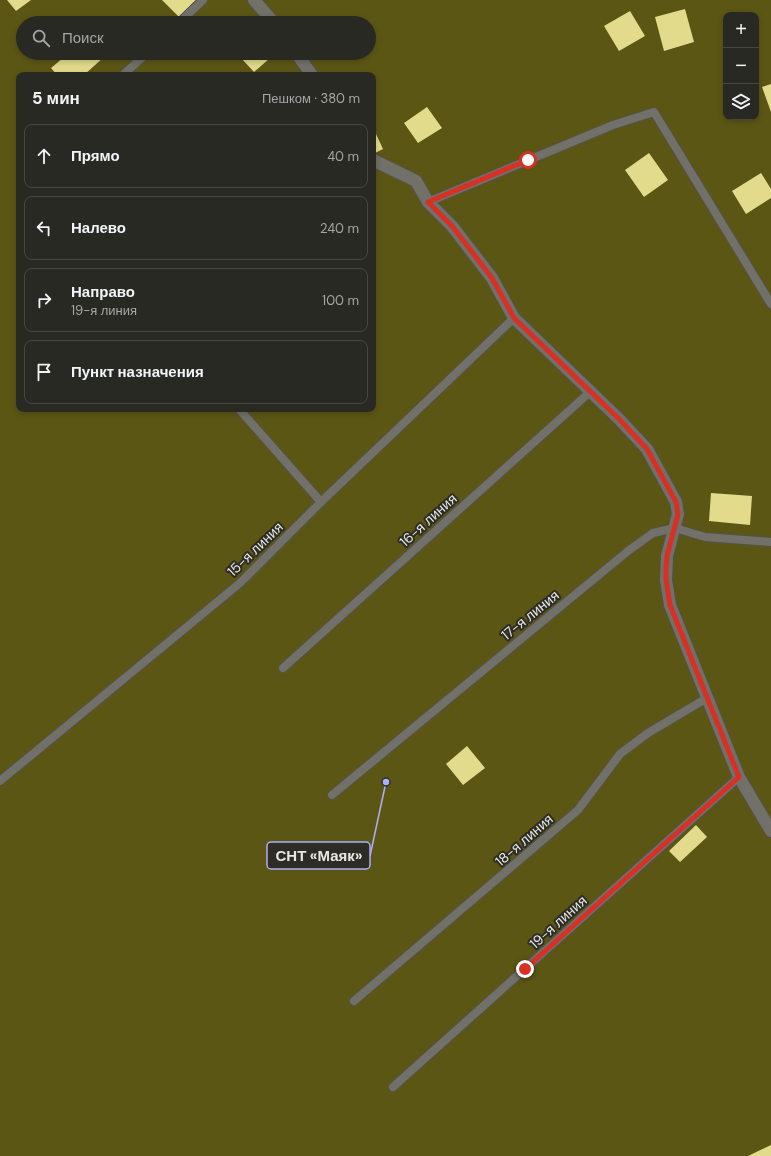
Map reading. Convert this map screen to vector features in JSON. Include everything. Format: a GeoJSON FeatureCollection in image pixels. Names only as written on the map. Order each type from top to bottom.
{"type":"FeatureCollection","features":[{"type":"Feature","properties":{"kind":"street"},"geometry":{"type":"LineString","coordinates":[[254,0],[268,16]]}},
{"type":"Feature","properties":{"kind":"street"},"geometry":{"type":"LineString","coordinates":[[301,60],[310,72]]}},
{"type":"Feature","properties":{"kind":"street"},"geometry":{"type":"LineString","coordinates":[[376,161],[416,181],[428,202],[452,226],[492,278],[514,318],[647,449],[676,502],[678,514],[666,564],[666,580],[670,605],[739,777],[771,831]]}},
{"type":"Feature","properties":{"kind":"lane"},"geometry":{"type":"LineString","coordinates":[[186,16],[203,0]]}},
{"type":"Feature","properties":{"kind":"lane"},"geometry":{"type":"LineString","coordinates":[[126,72],[139,60]]}},
{"type":"Feature","properties":{"kind":"lane"},"geometry":{"type":"LineString","coordinates":[[428,202],[613,124],[654,112],[771,304]]}},
{"type":"Feature","properties":{"kind":"lane","name":"15-я линия"},"geometry":{"type":"LineString","coordinates":[[0,782],[240,583],[321,502],[514,318]]}},
{"type":"Feature","properties":{"kind":"lane","name":"16-я линия"},"geometry":{"type":"LineString","coordinates":[[283,668],[590,392]]}},
{"type":"Feature","properties":{"kind":"lane"},"geometry":{"type":"LineString","coordinates":[[242,412],[321,502]]}},
{"type":"Feature","properties":{"kind":"lane","name":"17-я линия"},"geometry":{"type":"LineString","coordinates":[[332,794],[628,551],[653,533],[675,528],[705,537],[771,542]]}},
{"type":"Feature","properties":{"kind":"lane","name":"18-я линия"},"geometry":{"type":"LineString","coordinates":[[354,1001],[578,810],[620,754],[648,733],[707,698]]}},
{"type":"Feature","properties":{"kind":"lane","name":"19-я линия"},"geometry":{"type":"LineString","coordinates":[[394,1087],[739,777]]}},
{"type":"Feature","properties":{"kind":"shaded area"},"geometry":{"type":"Polygon","coordinates":[[[0,0],[771,0],[771,1156],[0,1156],[0,0]]]}},
{"type":"Feature","properties":{"kind":"building"},"geometry":{"type":"Polygon","coordinates":[[[7,0],[31,0],[16,11],[7,0]]]}},
{"type":"Feature","properties":{"kind":"building"},"geometry":{"type":"Polygon","coordinates":[[[162,0],[196,0],[180,16],[178,16],[162,0]]]}},
{"type":"Feature","properties":{"kind":"building"},"geometry":{"type":"Polygon","coordinates":[[[685,9],[694,42],[664,51],[655,17],[685,9]]]}},
{"type":"Feature","properties":{"kind":"building"},"geometry":{"type":"Polygon","coordinates":[[[630,11],[645,36],[619,51],[604,26],[630,11]]]}},
{"type":"Feature","properties":{"kind":"building"},"geometry":{"type":"Polygon","coordinates":[[[61,60],[101,60],[87,72],[54,72],[51,68],[61,60]]]}},
{"type":"Feature","properties":{"kind":"building"},"geometry":{"type":"Polygon","coordinates":[[[243,60],[268,60],[254,72],[243,60]]]}},
{"type":"Feature","properties":{"kind":"building"},"geometry":{"type":"Polygon","coordinates":[[[771,84],[771,112],[762,87],[771,84]]]}},
{"type":"Feature","properties":{"kind":"building"},"geometry":{"type":"Polygon","coordinates":[[[427,107],[442,128],[418,143],[404,123],[427,107]]]}},
{"type":"Feature","properties":{"kind":"building"},"geometry":{"type":"Polygon","coordinates":[[[376,134],[383,149],[376,152],[376,134]]]}},
{"type":"Feature","properties":{"kind":"building"},"geometry":{"type":"Polygon","coordinates":[[[649,153],[668,180],[644,197],[625,170],[649,153]]]}},
{"type":"Feature","properties":{"kind":"building"},"geometry":{"type":"Polygon","coordinates":[[[761,173],[771,189],[771,198],[746,214],[732,191],[761,173]]]}},
{"type":"Feature","properties":{"kind":"building"},"geometry":{"type":"Polygon","coordinates":[[[711,493],[752,496],[750,525],[709,521],[711,493]]]}},
{"type":"Feature","properties":{"kind":"building"},"geometry":{"type":"Polygon","coordinates":[[[467,746],[485,768],[463,785],[446,764],[467,746]]]}},
{"type":"Feature","properties":{"kind":"building"},"geometry":{"type":"Polygon","coordinates":[[[696,825],[707,837],[680,862],[669,851],[696,825]]]}},
{"type":"Feature","properties":{"kind":"building"},"geometry":{"type":"Polygon","coordinates":[[[771,1145],[771,1156],[748,1156],[771,1145]]]}},
{"type":"Feature","properties":{"kind":"place","name":"СНТ «Маяк»"},"geometry":{"type":"Point","coordinates":[386,782]}},
{"type":"Feature","properties":{"kind":"route"},"geometry":{"type":"LineString","coordinates":[[525,969],[739,777],[670,605],[666,580],[667,556],[678,514],[676,502],[669,488],[647,449],[619,419],[514,318],[492,278],[452,226],[428,202],[528,160]]}}]}
